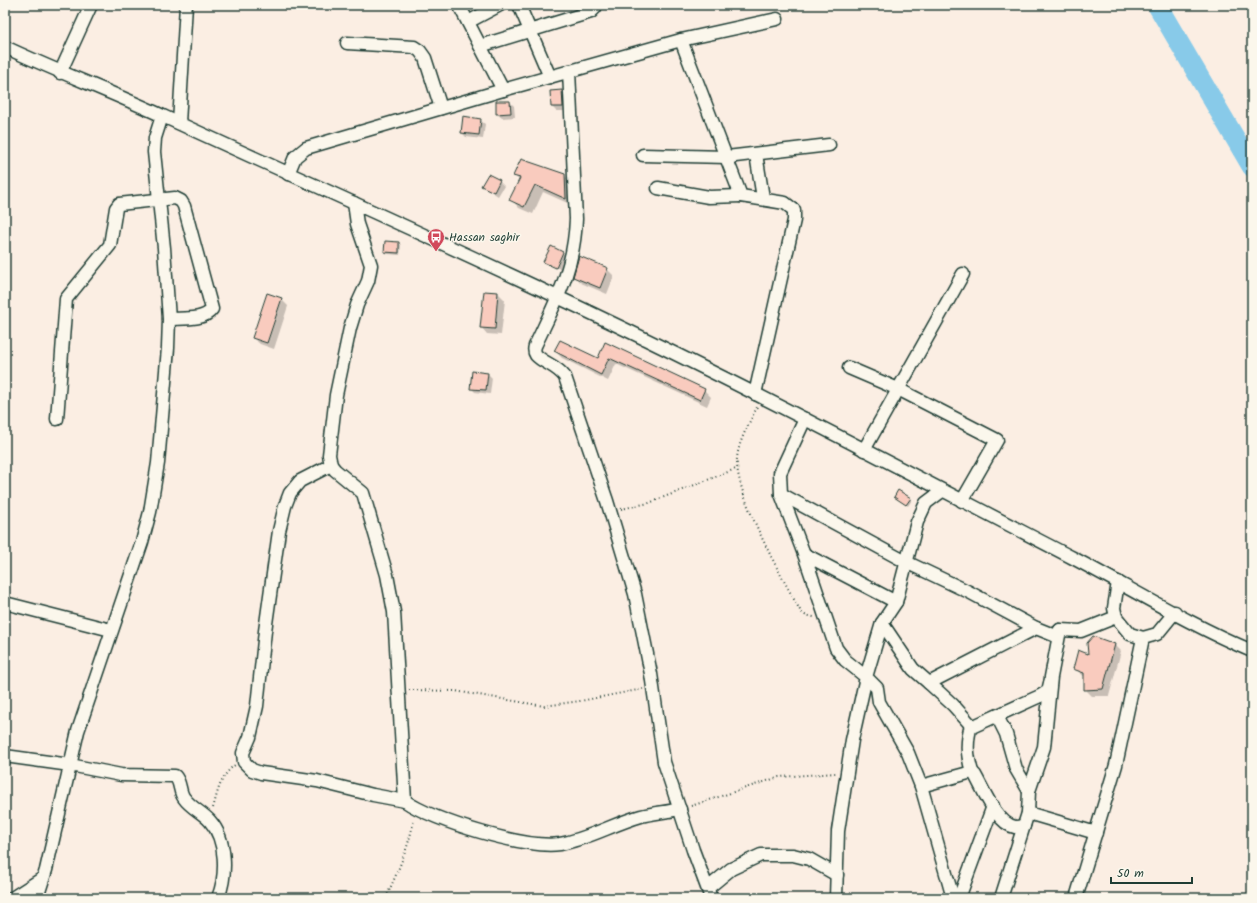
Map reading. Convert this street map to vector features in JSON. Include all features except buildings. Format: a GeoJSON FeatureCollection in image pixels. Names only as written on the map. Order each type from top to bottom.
{"type":"FeatureCollection","features":[{"type":"Feature","properties":{"kind":"street"},"geometry":{"type":"LineString","coordinates":[[60,73],[90,5]]}},
{"type":"Feature","properties":{"kind":"street"},"geometry":{"type":"LineString","coordinates":[[179,124],[186,5]]}},
{"type":"Feature","properties":{"kind":"street"},"geometry":{"type":"LineString","coordinates":[[459,5],[503,90]]}},
{"type":"Feature","properties":{"kind":"street"},"geometry":{"type":"LineString","coordinates":[[468,22],[500,5]]}},
{"type":"Feature","properties":{"kind":"street"},"geometry":{"type":"LineString","coordinates":[[519,5],[550,77]]}},
{"type":"Feature","properties":{"kind":"street"},"geometry":{"type":"LineString","coordinates":[[480,46],[591,12],[595,8],[594,5]]}},
{"type":"Feature","properties":{"kind":"street"},"geometry":{"type":"LineString","coordinates":[[288,174],[295,157],[306,148],[503,90],[681,40],[777,19]]}},
{"type":"Feature","properties":{"kind":"street"},"geometry":{"type":"LineString","coordinates":[[681,40],[741,196]]}},
{"type":"Feature","properties":{"kind":"street"},"geometry":{"type":"LineString","coordinates":[[347,43],[414,47],[420,51],[425,58],[441,108]]}},
{"type":"Feature","properties":{"kind":"street"},"geometry":{"type":"LineString","coordinates":[[5,47],[60,73],[162,116],[354,203],[558,298],[805,419],[1252,651]]}},
{"type":"Feature","properties":{"kind":"street"},"geometry":{"type":"LineString","coordinates":[[569,71],[576,243],[570,266],[558,298],[534,350],[536,356],[559,369],[565,376],[610,512],[635,594],[664,762],[693,850],[710,893],[731,869],[761,855],[779,854],[798,856],[809,859],[837,875]]}},
{"type":"Feature","properties":{"kind":"street"},"geometry":{"type":"LineString","coordinates":[[41,896],[43,878],[78,731],[142,542],[150,512],[158,463],[168,348],[169,319],[164,248],[154,152],[156,132],[162,116]]}},
{"type":"Feature","properties":{"kind":"street"},"geometry":{"type":"LineString","coordinates":[[643,155],[727,157],[829,145]]}},
{"type":"Feature","properties":{"kind":"street"},"geometry":{"type":"LineString","coordinates":[[756,154],[763,198]]}},
{"type":"Feature","properties":{"kind":"street"},"geometry":{"type":"LineString","coordinates":[[658,188],[709,197],[741,196],[763,198],[785,203],[791,206],[794,210],[794,220],[758,396]]}},
{"type":"Feature","properties":{"kind":"street"},"geometry":{"type":"LineString","coordinates":[[57,419],[66,299],[110,246],[116,208],[119,204],[158,198],[175,198],[181,201],[184,206],[212,309],[209,314],[204,316],[169,319]]}},
{"type":"Feature","properties":{"kind":"street"},"geometry":{"type":"LineString","coordinates":[[354,203],[357,224],[371,265],[368,281],[357,306],[350,328],[336,395],[329,455],[331,465],[363,493],[367,502],[386,575],[394,612],[398,689],[403,732],[405,801]]}},
{"type":"Feature","properties":{"kind":"street"},"geometry":{"type":"LineString","coordinates":[[864,450],[963,274]]}},
{"type":"Feature","properties":{"kind":"street"},"geometry":{"type":"LineString","coordinates":[[849,368],[898,389],[997,440],[962,501]]}},
{"type":"Feature","properties":{"kind":"street"},"geometry":{"type":"LineString","coordinates":[[805,419],[780,473],[781,494],[804,554],[836,648],[845,660],[877,688],[879,702],[908,752],[921,786],[953,898]]}},
{"type":"Feature","properties":{"kind":"street"},"geometry":{"type":"LineString","coordinates":[[331,465],[300,481],[290,493],[285,506],[279,531],[267,616],[257,706],[250,737],[243,753],[246,766],[261,774],[317,781],[373,795],[405,801],[445,822],[511,839],[558,844],[601,832],[641,816],[680,809]]}},
{"type":"Feature","properties":{"kind":"street"},"geometry":{"type":"LineString","coordinates":[[836,898],[838,831],[852,740],[866,677],[882,623],[896,602],[917,522],[926,503],[942,491]]}},
{"type":"Feature","properties":{"kind":"street"},"geometry":{"type":"LineString","coordinates":[[781,494],[906,562],[969,592],[1036,628],[1056,636],[1060,630]]}},
{"type":"Feature","properties":{"kind":"street"},"geometry":{"type":"LineString","coordinates":[[804,554],[896,602]]}},
{"type":"Feature","properties":{"kind":"street"},"geometry":{"type":"LineString","coordinates":[[1118,582],[1114,608],[1116,617],[1130,634],[1143,638],[1157,634],[1175,612]]}},
{"type":"Feature","properties":{"kind":"street"},"geometry":{"type":"LineString","coordinates":[[5,603],[111,630]]}},
{"type":"Feature","properties":{"kind":"street"},"geometry":{"type":"LineString","coordinates":[[1060,630],[1081,631],[1116,617]]}},
{"type":"Feature","properties":{"kind":"street"},"geometry":{"type":"LineString","coordinates":[[882,623],[913,669],[953,705],[971,725],[974,726],[1048,691],[1060,630]]}},
{"type":"Feature","properties":{"kind":"street"},"geometry":{"type":"LineString","coordinates":[[928,683],[1036,628]]}},
{"type":"Feature","properties":{"kind":"street"},"geometry":{"type":"LineString","coordinates":[[1076,898],[1116,765],[1143,638]]}},
{"type":"Feature","properties":{"kind":"street"},"geometry":{"type":"LineString","coordinates":[[1001,898],[1028,813],[1029,791],[1044,747],[1051,677]]}},
{"type":"Feature","properties":{"kind":"street"},"geometry":{"type":"LineString","coordinates":[[997,716],[1006,734],[1016,769],[1029,791]]}},
{"type":"Feature","properties":{"kind":"street"},"geometry":{"type":"LineString","coordinates":[[971,725],[966,740],[966,748],[972,772],[976,775],[998,815],[1006,823],[1015,827],[1024,826]]}},
{"type":"Feature","properties":{"kind":"street"},"geometry":{"type":"LineString","coordinates":[[5,756],[70,765],[121,775],[175,776],[178,779],[182,797],[209,820],[218,834],[222,845],[224,873],[222,887],[218,898]]}},
{"type":"Feature","properties":{"kind":"street"},"geometry":{"type":"LineString","coordinates":[[921,786],[972,772]]}},
{"type":"Feature","properties":{"kind":"street"},"geometry":{"type":"LineString","coordinates":[[959,898],[993,806]]}},
{"type":"Feature","properties":{"kind":"street"},"geometry":{"type":"LineString","coordinates":[[1028,813],[1096,833]]}},
{"type":"Feature","properties":{"kind":"street"},"geometry":{"type":"LineString","coordinates":[[12,898],[43,878]]}},
{"type":"Feature","properties":{"kind":"path"},"geometry":{"type":"LineString","coordinates":[[758,396],[740,443],[737,460],[742,489],[769,550],[801,612],[811,617],[826,616]]}},
{"type":"Feature","properties":{"kind":"path"},"geometry":{"type":"LineString","coordinates":[[610,512],[649,504],[738,468]]}},
{"type":"Feature","properties":{"kind":"path"},"geometry":{"type":"LineString","coordinates":[[398,689],[455,691],[544,706],[580,702],[652,687]]}},
{"type":"Feature","properties":{"kind":"path"},"geometry":{"type":"LineString","coordinates":[[209,820],[220,782],[226,773],[244,758]]}},
{"type":"Feature","properties":{"kind":"path"},"geometry":{"type":"LineString","coordinates":[[680,809],[778,777],[847,773]]}},
{"type":"Feature","properties":{"kind":"path"},"geometry":{"type":"LineString","coordinates":[[386,898],[410,840],[416,808]]}},
{"type":"Feature","properties":{"kind":"waterway"},"geometry":{"type":"LineString","coordinates":[[1157,5],[1252,167]]}},
{"type":"Feature","properties":{"kind":"place","name":"Hassan saghir"},"geometry":{"type":"Point","coordinates":[436,252]}}]}
